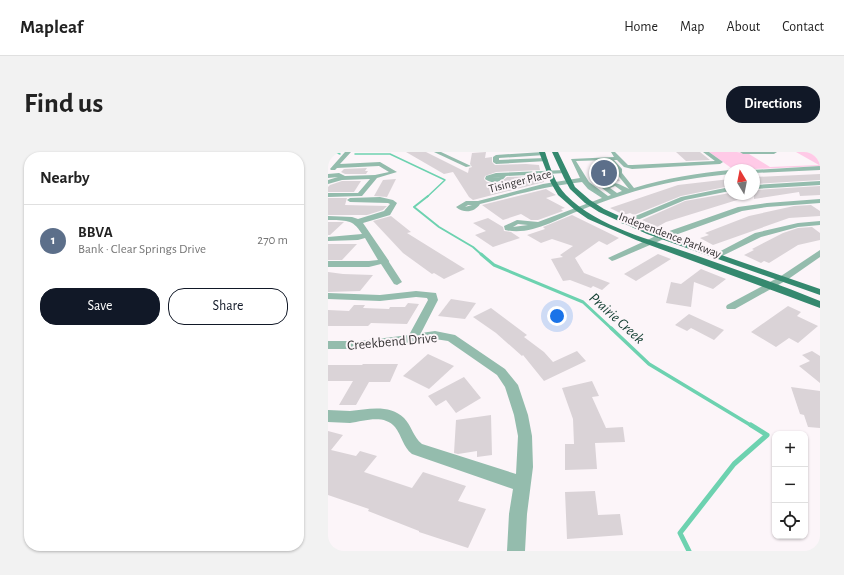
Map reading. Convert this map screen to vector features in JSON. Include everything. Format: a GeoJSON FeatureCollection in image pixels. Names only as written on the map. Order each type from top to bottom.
{"type":"FeatureCollection","features":[{"type":"Feature","properties":{"kind":"main road","name":"Independence Parkway"},"geometry":{"type":"LineString","coordinates":[[555,152],[568,181],[575,192],[604,213],[662,236],[820,292]]}},
{"type":"Feature","properties":{"kind":"main road","name":"Independence Parkway"},"geometry":{"type":"LineString","coordinates":[[544,157],[561,194],[579,208],[603,222],[649,242],[770,285],[820,305]]}},
{"type":"Feature","properties":{"kind":"main road"},"geometry":{"type":"LineString","coordinates":[[544,157],[559,161]]}},
{"type":"Feature","properties":{"kind":"street"},"geometry":{"type":"LineString","coordinates":[[328,164],[336,164],[380,164],[394,172],[375,177],[328,179],[330,171],[336,164],[348,152]]}},
{"type":"Feature","properties":{"kind":"street"},"geometry":{"type":"LineString","coordinates":[[608,199],[589,188],[582,180],[571,156],[607,155],[618,158],[626,166],[632,167],[720,162],[706,152]]}},
{"type":"Feature","properties":{"kind":"street"},"geometry":{"type":"LineString","coordinates":[[743,152],[774,152]]}},
{"type":"Feature","properties":{"kind":"street"},"geometry":{"type":"LineString","coordinates":[[439,153],[459,155],[454,160]]}},
{"type":"Feature","properties":{"kind":"street"},"geometry":{"type":"LineString","coordinates":[[439,153],[468,166]]}},
{"type":"Feature","properties":{"kind":"street"},"geometry":{"type":"LineString","coordinates":[[607,155],[620,170],[619,173],[631,191]]}},
{"type":"Feature","properties":{"kind":"street"},"geometry":{"type":"LineString","coordinates":[[496,157],[544,157],[496,162],[496,157]]}},
{"type":"Feature","properties":{"kind":"street"},"geometry":{"type":"LineString","coordinates":[[559,161],[573,160]]}},
{"type":"Feature","properties":{"kind":"street"},"geometry":{"type":"LineString","coordinates":[[760,171],[820,168]]}},
{"type":"Feature","properties":{"kind":"street"},"geometry":{"type":"LineString","coordinates":[[503,175],[564,172]]}},
{"type":"Feature","properties":{"kind":"street"},"geometry":{"type":"LineString","coordinates":[[537,224],[579,208],[671,179],[724,172]]}},
{"type":"Feature","properties":{"kind":"street"},"geometry":{"type":"LineString","coordinates":[[360,195],[375,177]]}},
{"type":"Feature","properties":{"kind":"street","name":"Tisinger Place"},"geometry":{"type":"LineString","coordinates":[[478,203],[515,192],[555,183],[582,180]]}},
{"type":"Feature","properties":{"kind":"street"},"geometry":{"type":"LineString","coordinates":[[760,187],[820,183]]}},
{"type":"Feature","properties":{"kind":"street"},"geometry":{"type":"LineString","coordinates":[[617,196],[605,188],[615,184],[631,191]]}},
{"type":"Feature","properties":{"kind":"street"},"geometry":{"type":"LineString","coordinates":[[625,222],[683,198],[724,190]]}},
{"type":"Feature","properties":{"kind":"street"},"geometry":{"type":"LineString","coordinates":[[328,195],[385,195]]}},
{"type":"Feature","properties":{"kind":"street"},"geometry":{"type":"LineString","coordinates":[[328,200],[392,200],[394,203],[387,213],[358,222]]}},
{"type":"Feature","properties":{"kind":"street"},"geometry":{"type":"LineString","coordinates":[[612,258],[662,236],[741,209],[767,205],[820,201]]}},
{"type":"Feature","properties":{"kind":"street"},"geometry":{"type":"LineString","coordinates":[[328,218],[352,219],[358,222],[385,261],[397,282]]}},
{"type":"Feature","properties":{"kind":"street"},"geometry":{"type":"LineString","coordinates":[[717,255],[758,235],[798,225],[820,223]]}},
{"type":"Feature","properties":{"kind":"street"},"geometry":{"type":"LineString","coordinates":[[328,238],[358,238],[368,235]]}},
{"type":"Feature","properties":{"kind":"street"},"geometry":{"type":"LineString","coordinates":[[731,308],[784,278],[820,253]]}},
{"type":"Feature","properties":{"kind":"street"},"geometry":{"type":"LineString","coordinates":[[328,264],[369,264],[385,261]]}},
{"type":"Feature","properties":{"kind":"street"},"geometry":{"type":"LineString","coordinates":[[328,296],[380,298],[425,294],[432,295],[433,300],[412,339]]}},
{"type":"Feature","properties":{"kind":"street","name":"Creekbend Drive"},"geometry":{"type":"LineString","coordinates":[[328,345],[360,345],[435,336],[452,338],[501,372],[511,385],[521,415],[525,436],[525,467],[516,551]]}},
{"type":"Feature","properties":{"kind":"street"},"geometry":{"type":"LineString","coordinates":[[328,416],[342,417],[380,414],[393,416],[399,422],[410,444],[417,449],[523,484]]}},
{"type":"Feature","properties":{"kind":"shaded area"},"geometry":{"type":"Polygon","coordinates":[[[709,152],[737,152],[749,154],[770,167],[819,165],[796,152],[820,152],[820,166],[760,169],[760,164],[726,164],[709,152]]]}},
{"type":"Feature","properties":{"kind":"building"},"geometry":{"type":"Polygon","coordinates":[[[406,152],[426,152],[468,173],[469,168],[472,167],[470,164],[472,153],[486,152],[485,158],[492,157],[492,162],[495,165],[539,165],[540,170],[496,172],[485,176],[484,179],[487,182],[496,184],[507,177],[542,176],[544,182],[473,200],[469,197],[453,172],[444,174],[406,152]]]}},
{"type":"Feature","properties":{"kind":"building"},"geometry":{"type":"Polygon","coordinates":[[[676,152],[700,152],[710,160],[686,161],[676,152]]]}},
{"type":"Feature","properties":{"kind":"building"},"geometry":{"type":"Polygon","coordinates":[[[596,162],[607,162],[615,170],[615,174],[620,181],[596,183],[590,173],[600,168],[596,162]]]}},
{"type":"Feature","properties":{"kind":"building"},"geometry":{"type":"Polygon","coordinates":[[[367,168],[365,171],[368,171],[366,174],[345,174],[341,172],[344,169],[367,168]]]}},
{"type":"Feature","properties":{"kind":"building"},"geometry":{"type":"Polygon","coordinates":[[[820,174],[820,180],[760,184],[760,177],[820,174]]]}},
{"type":"Feature","properties":{"kind":"building"},"geometry":{"type":"Polygon","coordinates":[[[396,179],[387,197],[374,196],[383,180],[396,179]]]}},
{"type":"Feature","properties":{"kind":"building"},"geometry":{"type":"Polygon","coordinates":[[[724,180],[724,187],[681,196],[634,215],[630,213],[624,215],[610,208],[678,185],[724,180]]]}},
{"type":"Feature","properties":{"kind":"building"},"geometry":{"type":"Polygon","coordinates":[[[342,181],[361,181],[354,192],[328,192],[328,187],[330,185],[342,181]]]}},
{"type":"Feature","properties":{"kind":"building"},"geometry":{"type":"Polygon","coordinates":[[[820,186],[820,195],[800,196],[799,192],[760,198],[760,190],[820,186]]]}},
{"type":"Feature","properties":{"kind":"building"},"geometry":{"type":"Polygon","coordinates":[[[546,189],[556,195],[546,198],[565,208],[561,209],[563,211],[538,220],[531,220],[521,214],[503,220],[482,205],[546,189]]]}},
{"type":"Feature","properties":{"kind":"building"},"geometry":{"type":"Polygon","coordinates":[[[724,194],[724,200],[737,200],[666,222],[657,227],[642,220],[685,201],[724,194]]]}},
{"type":"Feature","properties":{"kind":"building"},"geometry":{"type":"Polygon","coordinates":[[[328,198],[347,198],[345,205],[387,206],[383,210],[367,215],[328,215],[328,198]]]}},
{"type":"Feature","properties":{"kind":"building"},"geometry":{"type":"Polygon","coordinates":[[[811,205],[820,211],[820,216],[789,218],[713,245],[700,238],[709,235],[705,233],[749,216],[794,206],[811,205]]]}},
{"type":"Feature","properties":{"kind":"building"},"geometry":{"type":"Polygon","coordinates":[[[572,215],[619,238],[607,245],[599,241],[575,258],[584,273],[610,283],[602,290],[593,286],[591,288],[570,280],[563,281],[551,259],[563,257],[560,255],[573,246],[552,239],[541,243],[527,235],[545,229],[543,227],[572,215]]]}},
{"type":"Feature","properties":{"kind":"building"},"geometry":{"type":"Polygon","coordinates":[[[391,216],[411,232],[407,233],[465,269],[444,279],[434,273],[432,274],[403,253],[373,221],[391,216]]]}},
{"type":"Feature","properties":{"kind":"building"},"geometry":{"type":"Polygon","coordinates":[[[488,218],[503,227],[504,231],[511,232],[520,238],[493,247],[475,235],[486,231],[473,223],[488,218]]]}},
{"type":"Feature","properties":{"kind":"building"},"geometry":{"type":"Polygon","coordinates":[[[328,222],[344,222],[330,235],[328,235],[328,222]]]}},
{"type":"Feature","properties":{"kind":"building"},"geometry":{"type":"Polygon","coordinates":[[[812,227],[820,233],[820,240],[798,245],[769,263],[764,261],[761,263],[744,255],[754,250],[752,249],[783,233],[798,228],[812,227]]]}},
{"type":"Feature","properties":{"kind":"building"},"geometry":{"type":"Polygon","coordinates":[[[328,244],[357,244],[342,260],[328,260],[328,244]]]}},
{"type":"Feature","properties":{"kind":"building"},"geometry":{"type":"Polygon","coordinates":[[[658,254],[671,259],[636,281],[624,274],[658,254]]]}},
{"type":"Feature","properties":{"kind":"building"},"geometry":{"type":"Polygon","coordinates":[[[701,269],[726,279],[713,289],[694,282],[691,307],[666,303],[671,282],[681,284],[701,269]]]}},
{"type":"Feature","properties":{"kind":"building"},"geometry":{"type":"Polygon","coordinates":[[[328,272],[373,275],[360,291],[328,292],[328,272]]]}},
{"type":"Feature","properties":{"kind":"building"},"geometry":{"type":"Polygon","coordinates":[[[451,299],[476,303],[465,319],[438,316],[451,299]]]}},
{"type":"Feature","properties":{"kind":"building"},"geometry":{"type":"Polygon","coordinates":[[[408,303],[419,304],[407,324],[371,323],[368,326],[328,326],[328,310],[349,311],[354,305],[365,305],[363,308],[389,309],[390,307],[405,307],[408,303]]]}},
{"type":"Feature","properties":{"kind":"building"},"geometry":{"type":"Polygon","coordinates":[[[788,306],[801,312],[797,316],[818,326],[798,343],[789,338],[776,347],[751,332],[788,306]]]}},
{"type":"Feature","properties":{"kind":"building"},"geometry":{"type":"Polygon","coordinates":[[[491,308],[527,335],[524,337],[544,352],[553,362],[577,351],[586,361],[544,381],[523,355],[522,356],[496,333],[473,317],[491,308]]]}},
{"type":"Feature","properties":{"kind":"building"},"geometry":{"type":"Polygon","coordinates":[[[689,314],[724,330],[714,340],[691,328],[687,331],[675,325],[689,314]]]}},
{"type":"Feature","properties":{"kind":"building"},"geometry":{"type":"Polygon","coordinates":[[[812,351],[820,356],[820,383],[799,366],[810,361],[802,355],[812,351]]]}},
{"type":"Feature","properties":{"kind":"building"},"geometry":{"type":"Polygon","coordinates":[[[428,354],[454,366],[429,389],[403,376],[428,354]]]}},
{"type":"Feature","properties":{"kind":"building"},"geometry":{"type":"Polygon","coordinates":[[[398,364],[390,382],[369,382],[356,405],[339,405],[353,381],[328,381],[328,365],[398,364]]]}},
{"type":"Feature","properties":{"kind":"building"},"geometry":{"type":"Polygon","coordinates":[[[464,377],[481,398],[456,413],[446,400],[436,406],[428,396],[464,377]]]}},
{"type":"Feature","properties":{"kind":"building"},"geometry":{"type":"Polygon","coordinates":[[[592,381],[599,396],[592,397],[606,428],[623,427],[625,442],[595,443],[597,469],[565,470],[565,444],[574,444],[573,419],[562,388],[592,381]]]}},
{"type":"Feature","properties":{"kind":"building"},"geometry":{"type":"Polygon","coordinates":[[[791,387],[820,391],[820,428],[808,427],[804,415],[800,414],[791,387]]]}},
{"type":"Feature","properties":{"kind":"building"},"geometry":{"type":"Polygon","coordinates":[[[491,415],[492,455],[477,457],[477,451],[458,454],[454,453],[456,420],[491,415]]]}},
{"type":"Feature","properties":{"kind":"building"},"geometry":{"type":"Polygon","coordinates":[[[328,431],[343,435],[331,450],[356,456],[360,451],[377,456],[364,472],[412,488],[423,472],[466,486],[458,501],[486,509],[468,548],[419,532],[368,511],[369,509],[328,495],[328,431]]]}},
{"type":"Feature","properties":{"kind":"building"},"geometry":{"type":"Polygon","coordinates":[[[595,491],[598,515],[620,514],[623,535],[567,539],[565,492],[595,491]]]}},
{"type":"Feature","properties":{"kind":"waterway","name":"Prairie Creek"},"geometry":{"type":"LineString","coordinates":[[335,152],[340,154]]}},
{"type":"Feature","properties":{"kind":"waterway","name":"Prairie Creek"},"geometry":{"type":"LineString","coordinates":[[355,154],[390,154],[445,180],[427,197]]}},
{"type":"Feature","properties":{"kind":"waterway","name":"Prairie Creek"},"geometry":{"type":"LineString","coordinates":[[428,196],[414,207],[439,227],[473,247],[482,255]]}},
{"type":"Feature","properties":{"kind":"waterway","name":"Prairie Creek"},"geometry":{"type":"LineString","coordinates":[[481,254],[494,265],[583,302],[612,329]]}},
{"type":"Feature","properties":{"kind":"waterway","name":"Prairie Creek"},"geometry":{"type":"LineString","coordinates":[[611,328],[649,364],[752,426]]}},
{"type":"Feature","properties":{"kind":"waterway","name":"Prairie Creek"},"geometry":{"type":"LineString","coordinates":[[689,551],[680,533],[734,464],[767,435],[751,425]]}},
{"type":"Feature","properties":{"kind":"place","name":"BBVA"},"geometry":{"type":"Point","coordinates":[604,173]}}]}
